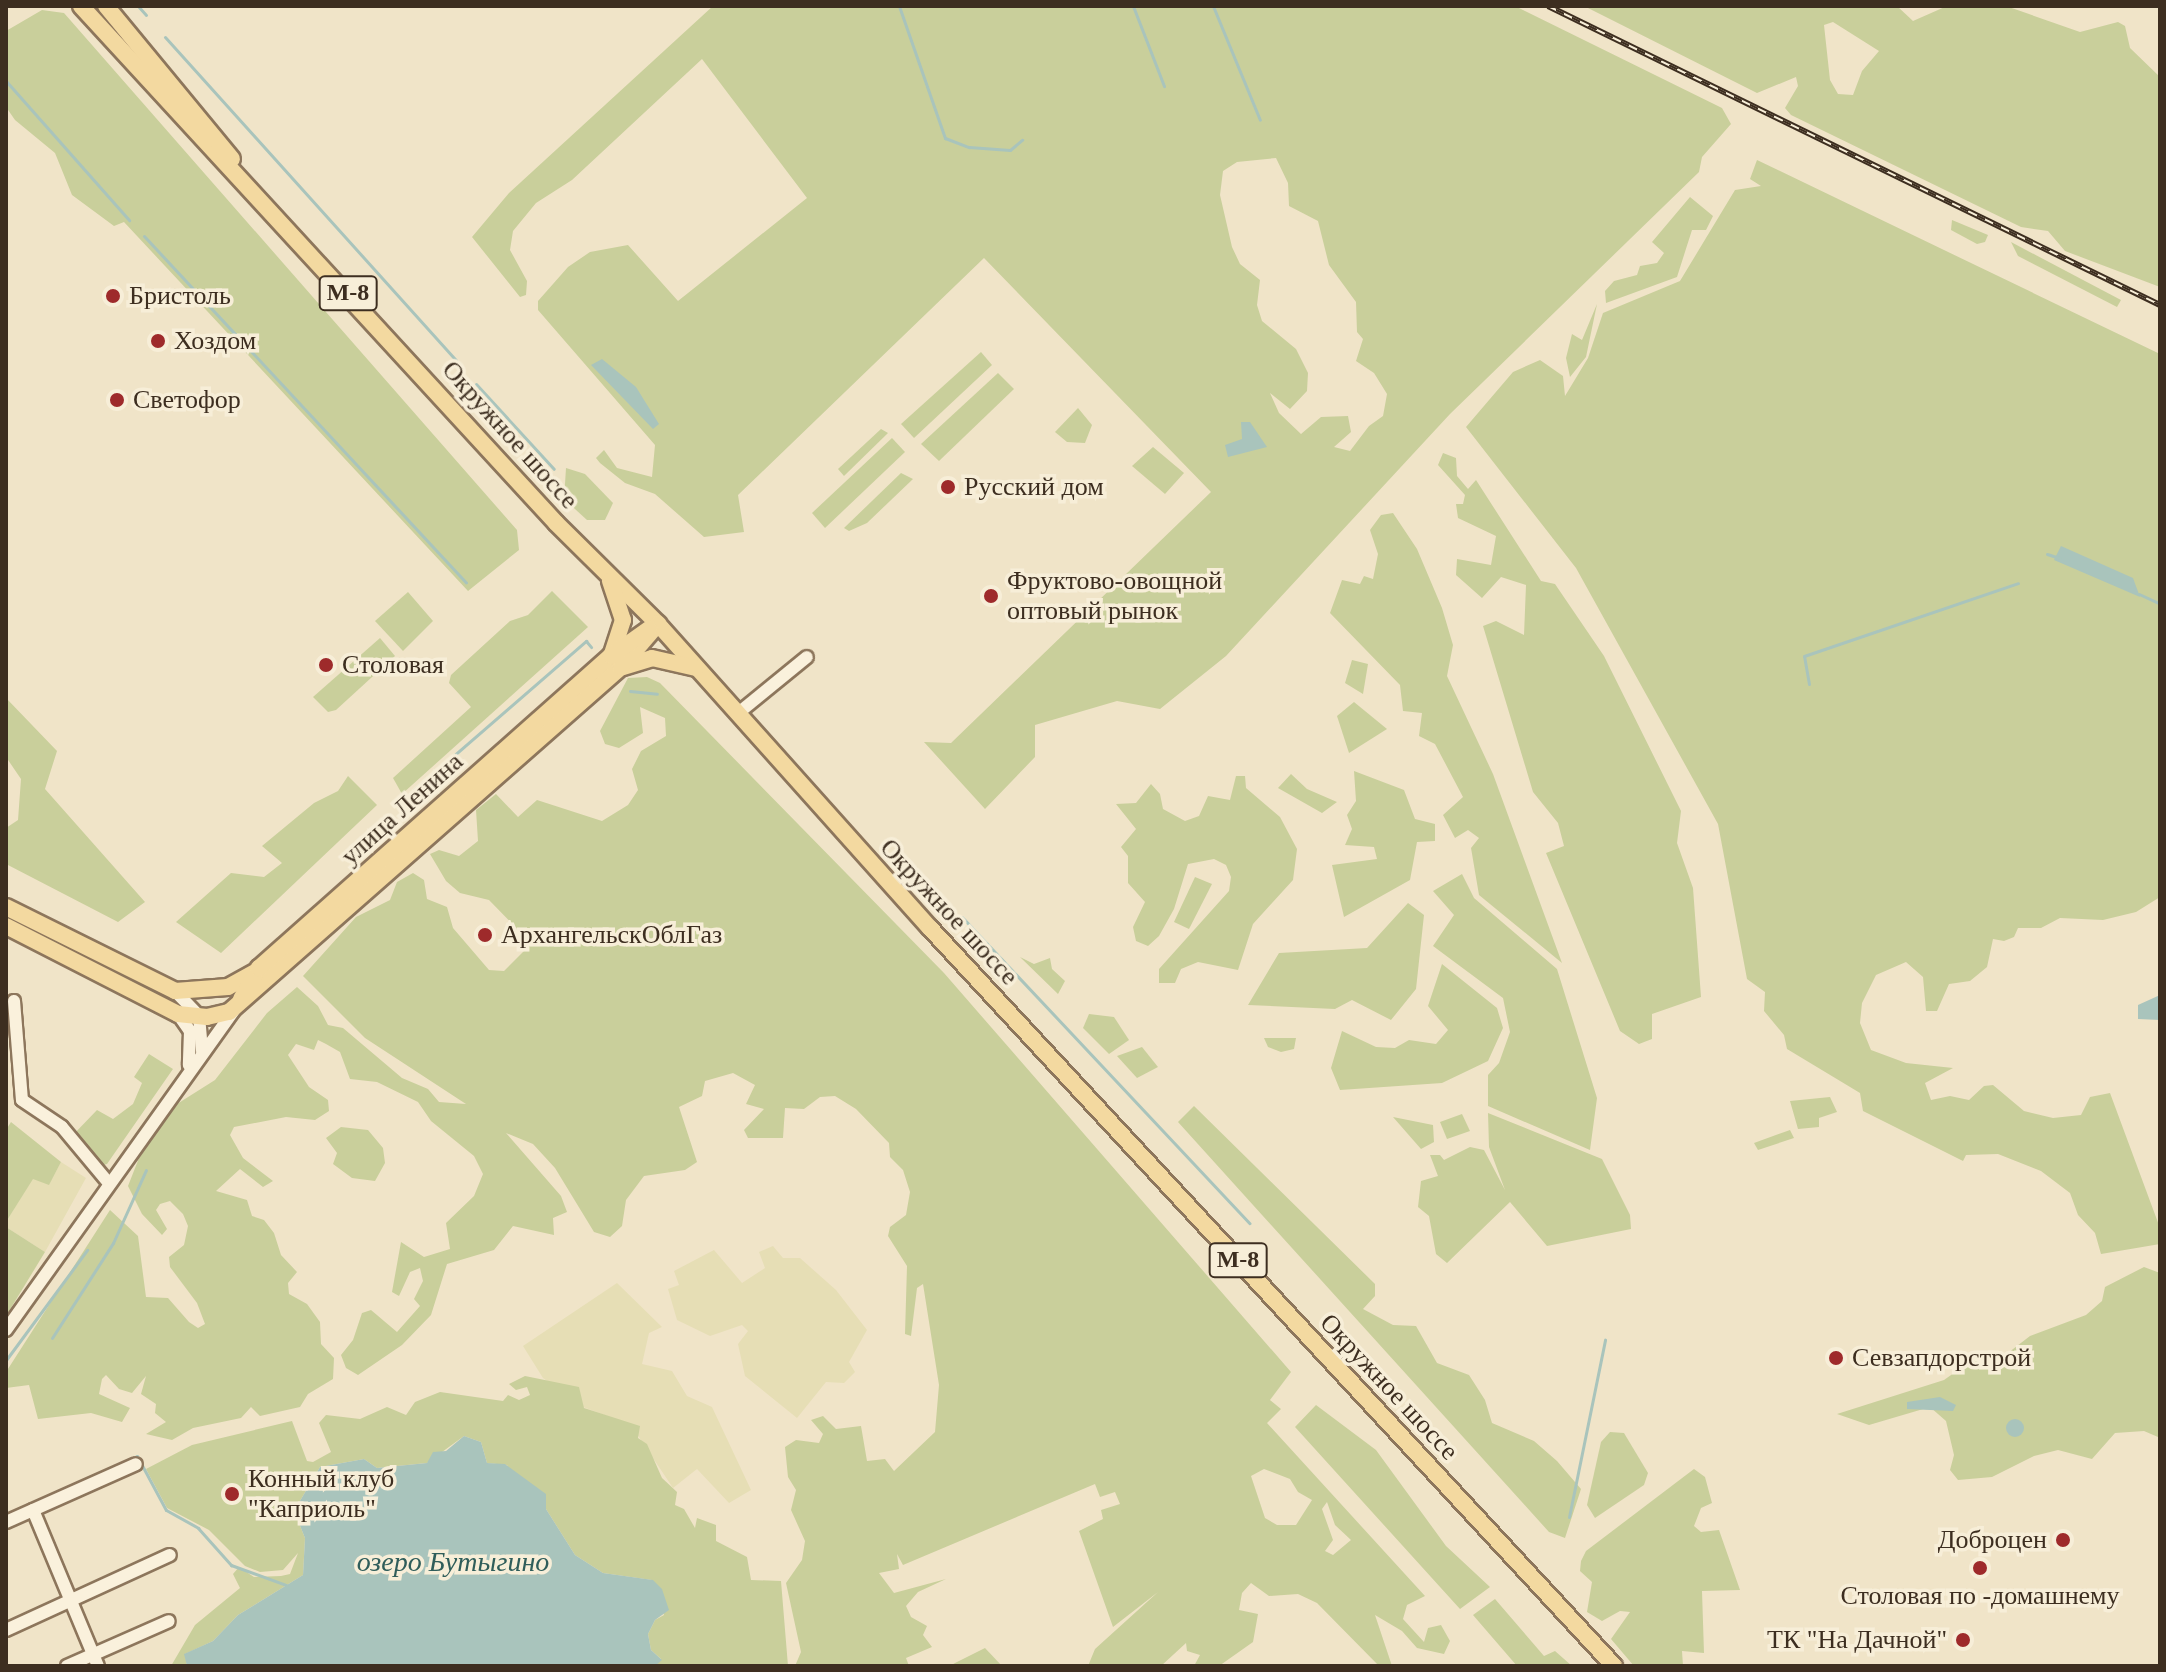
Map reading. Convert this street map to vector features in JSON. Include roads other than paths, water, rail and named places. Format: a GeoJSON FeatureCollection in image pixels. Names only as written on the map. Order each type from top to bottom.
{"type":"FeatureCollection","features":[{"type":"Feature","properties":{"kind":"main road","name":"Окружное шоссе"},"geometry":{"type":"LineString","coordinates":[[81,6],[609,576],[658,624],[737,714],[1614,1666]]}},
{"type":"Feature","properties":{"kind":"main road","name":"Окружное шоссе"},"geometry":{"type":"LineString","coordinates":[[106,6],[225,149],[251,187]]}},
{"type":"Feature","properties":{"kind":"main road"},"geometry":{"type":"LineString","coordinates":[[609,576],[623,620],[616,662],[652,658],[696,668]]}},
{"type":"Feature","properties":{"kind":"main road","name":"улица Ленина"},"geometry":{"type":"LineString","coordinates":[[236,1007],[411,843],[658,624]]}},
{"type":"Feature","properties":{"kind":"main road","name":"улица Ленина"},"geometry":{"type":"LineString","coordinates":[[236,1007],[259,968],[411,843]]}},
{"type":"Feature","properties":{"kind":"main road"},"geometry":{"type":"LineString","coordinates":[[6,907],[175,991],[228,987],[259,968]]}},
{"type":"Feature","properties":{"kind":"main road"},"geometry":{"type":"LineString","coordinates":[[6,926],[178,1014],[199,1016],[236,1007]]}},
{"type":"Feature","properties":{"kind":"street"},"geometry":{"type":"LineString","coordinates":[[737,714],[807,657]]}},
{"type":"Feature","properties":{"kind":"street"},"geometry":{"type":"LineString","coordinates":[[175,991],[199,1016],[202,1052]]}},
{"type":"Feature","properties":{"kind":"street"},"geometry":{"type":"LineString","coordinates":[[14,1001],[22,1100],[62,1127],[107,1181]]}},
{"type":"Feature","properties":{"kind":"street","name":"улица Ленина"},"geometry":{"type":"LineString","coordinates":[[6,1330],[107,1181],[236,1007]]}},
{"type":"Feature","properties":{"kind":"street"},"geometry":{"type":"LineString","coordinates":[[178,1014],[190,1031],[192,1056],[186,1072]]}},
{"type":"Feature","properties":{"kind":"street"},"geometry":{"type":"LineString","coordinates":[[6,1522],[136,1464]]}},
{"type":"Feature","properties":{"kind":"street"},"geometry":{"type":"LineString","coordinates":[[33,1510],[96,1660]]}},
{"type":"Feature","properties":{"kind":"street"},"geometry":{"type":"LineString","coordinates":[[6,1630],[170,1555]]}},
{"type":"Feature","properties":{"kind":"street"},"geometry":{"type":"LineString","coordinates":[[67,1666],[96,1660],[169,1621]]}},
{"type":"Feature","properties":{"kind":"water"},"geometry":{"type":"Polygon","coordinates":[[[602,359],[636,387],[659,424],[653,429],[591,365],[602,359]]]}},
{"type":"Feature","properties":{"kind":"water"},"geometry":{"type":"Polygon","coordinates":[[[1241,422],[1250,422],[1267,447],[1228,457],[1225,445],[1242,439],[1241,422]]]}},
{"type":"Feature","properties":{"kind":"water"},"geometry":{"type":"Polygon","coordinates":[[[2061,546],[2133,578],[2140,597],[2054,560],[2061,546]]]}},
{"type":"Feature","properties":{"kind":"water"},"geometry":{"type":"Polygon","coordinates":[[[2160,995],[2160,1020],[2138,1019],[2138,1005],[2160,995]]]}},
{"type":"Feature","properties":{"kind":"water"},"geometry":{"type":"Polygon","coordinates":[[[1940,1397],[1956,1405],[1953,1411],[1907,1409],[1907,1402],[1940,1397]]]}},
{"type":"Feature","properties":{"kind":"water"},"geometry":{"type":"Polygon","coordinates":[[[2015,1419],[2024,1428],[2015,1437],[2006,1428],[2015,1419]]]}},
{"type":"Feature","properties":{"kind":"water","name":"озеро Бутыгино"},"geometry":{"type":"Polygon","coordinates":[[[464,1436],[481,1442],[487,1463],[505,1464],[546,1494],[546,1509],[575,1555],[603,1573],[653,1580],[662,1589],[669,1610],[655,1620],[648,1634],[651,1650],[662,1660],[655,1666],[187,1666],[184,1654],[213,1641],[238,1615],[303,1575],[305,1538],[294,1511],[320,1467],[364,1459],[377,1468],[427,1463],[433,1452],[446,1451],[464,1436]]]}},
{"type":"Feature","properties":{"kind":"waterway"},"geometry":{"type":"LineString","coordinates":[[138,6],[146,15]]}},
{"type":"Feature","properties":{"kind":"waterway"},"geometry":{"type":"LineString","coordinates":[[899,6],[945,138],[969,147],[1010,150],[1022,140]]}},
{"type":"Feature","properties":{"kind":"waterway"},"geometry":{"type":"LineString","coordinates":[[1133,6],[1164,86]]}},
{"type":"Feature","properties":{"kind":"waterway"},"geometry":{"type":"LineString","coordinates":[[1213,6],[1260,120]]}},
{"type":"Feature","properties":{"kind":"waterway"},"geometry":{"type":"LineString","coordinates":[[165,37],[461,366]]}},
{"type":"Feature","properties":{"kind":"waterway"},"geometry":{"type":"LineString","coordinates":[[6,81],[129,220]]}},
{"type":"Feature","properties":{"kind":"waterway"},"geometry":{"type":"LineString","coordinates":[[144,236],[466,582]]}},
{"type":"Feature","properties":{"kind":"waterway"},"geometry":{"type":"LineString","coordinates":[[476,384],[554,469]]}},
{"type":"Feature","properties":{"kind":"waterway"},"geometry":{"type":"LineString","coordinates":[[2047,554],[2059,558]]}},
{"type":"Feature","properties":{"kind":"waterway"},"geometry":{"type":"LineString","coordinates":[[1809,684],[1804,656],[2018,583]]}},
{"type":"Feature","properties":{"kind":"waterway"},"geometry":{"type":"LineString","coordinates":[[2139,594],[2160,604]]}},
{"type":"Feature","properties":{"kind":"waterway"},"geometry":{"type":"LineString","coordinates":[[414,790],[586,641],[591,647]]}},
{"type":"Feature","properties":{"kind":"waterway"},"geometry":{"type":"LineString","coordinates":[[630,691],[657,694]]}},
{"type":"Feature","properties":{"kind":"waterway"},"geometry":{"type":"LineString","coordinates":[[962,917],[1249,1223]]}},
{"type":"Feature","properties":{"kind":"waterway"},"geometry":{"type":"LineString","coordinates":[[52,1338],[113,1243],[146,1170]]}},
{"type":"Feature","properties":{"kind":"waterway"},"geometry":{"type":"LineString","coordinates":[[6,1360],[87,1250]]}},
{"type":"Feature","properties":{"kind":"waterway"},"geometry":{"type":"LineString","coordinates":[[1569,1517],[1605,1340]]}},
{"type":"Feature","properties":{"kind":"waterway"},"geometry":{"type":"LineString","coordinates":[[120,1465],[137,1456],[166,1510],[198,1528],[231,1565],[286,1585]]}},
{"type":"Feature","properties":{"kind":"railway"},"geometry":{"type":"LineString","coordinates":[[1548,6],[2160,305]]}},
{"type":"Feature","properties":{"kind":"place","name":"Бристоль"},"geometry":{"type":"Point","coordinates":[113,296]}},
{"type":"Feature","properties":{"kind":"place","name":"Хоздом"},"geometry":{"type":"Point","coordinates":[158,341]}},
{"type":"Feature","properties":{"kind":"place","name":"Светофор"},"geometry":{"type":"Point","coordinates":[117,400]}},
{"type":"Feature","properties":{"kind":"place","name":"Русский дом"},"geometry":{"type":"Point","coordinates":[948,487]}},
{"type":"Feature","properties":{"kind":"place","name":"Фруктово-овощной оптовый рынок"},"geometry":{"type":"Point","coordinates":[991,596]}},
{"type":"Feature","properties":{"kind":"place","name":"Столовая"},"geometry":{"type":"Point","coordinates":[326,665]}},
{"type":"Feature","properties":{"kind":"place","name":"АрхангельскОблГаз"},"geometry":{"type":"Point","coordinates":[485,935]}},
{"type":"Feature","properties":{"kind":"place","name":"Севзапдорстрой"},"geometry":{"type":"Point","coordinates":[1836,1358]}},
{"type":"Feature","properties":{"kind":"place","name":"Конный клуб \"Каприоль\""},"geometry":{"type":"Point","coordinates":[232,1494]}},
{"type":"Feature","properties":{"kind":"place","name":"Доброцен"},"geometry":{"type":"Point","coordinates":[2063,1540]}},
{"type":"Feature","properties":{"kind":"place","name":"Столовая по -домашнему"},"geometry":{"type":"Point","coordinates":[1980,1568]}},
{"type":"Feature","properties":{"kind":"place","name":"ТК \"На Дачной\""},"geometry":{"type":"Point","coordinates":[1963,1640]}}]}
